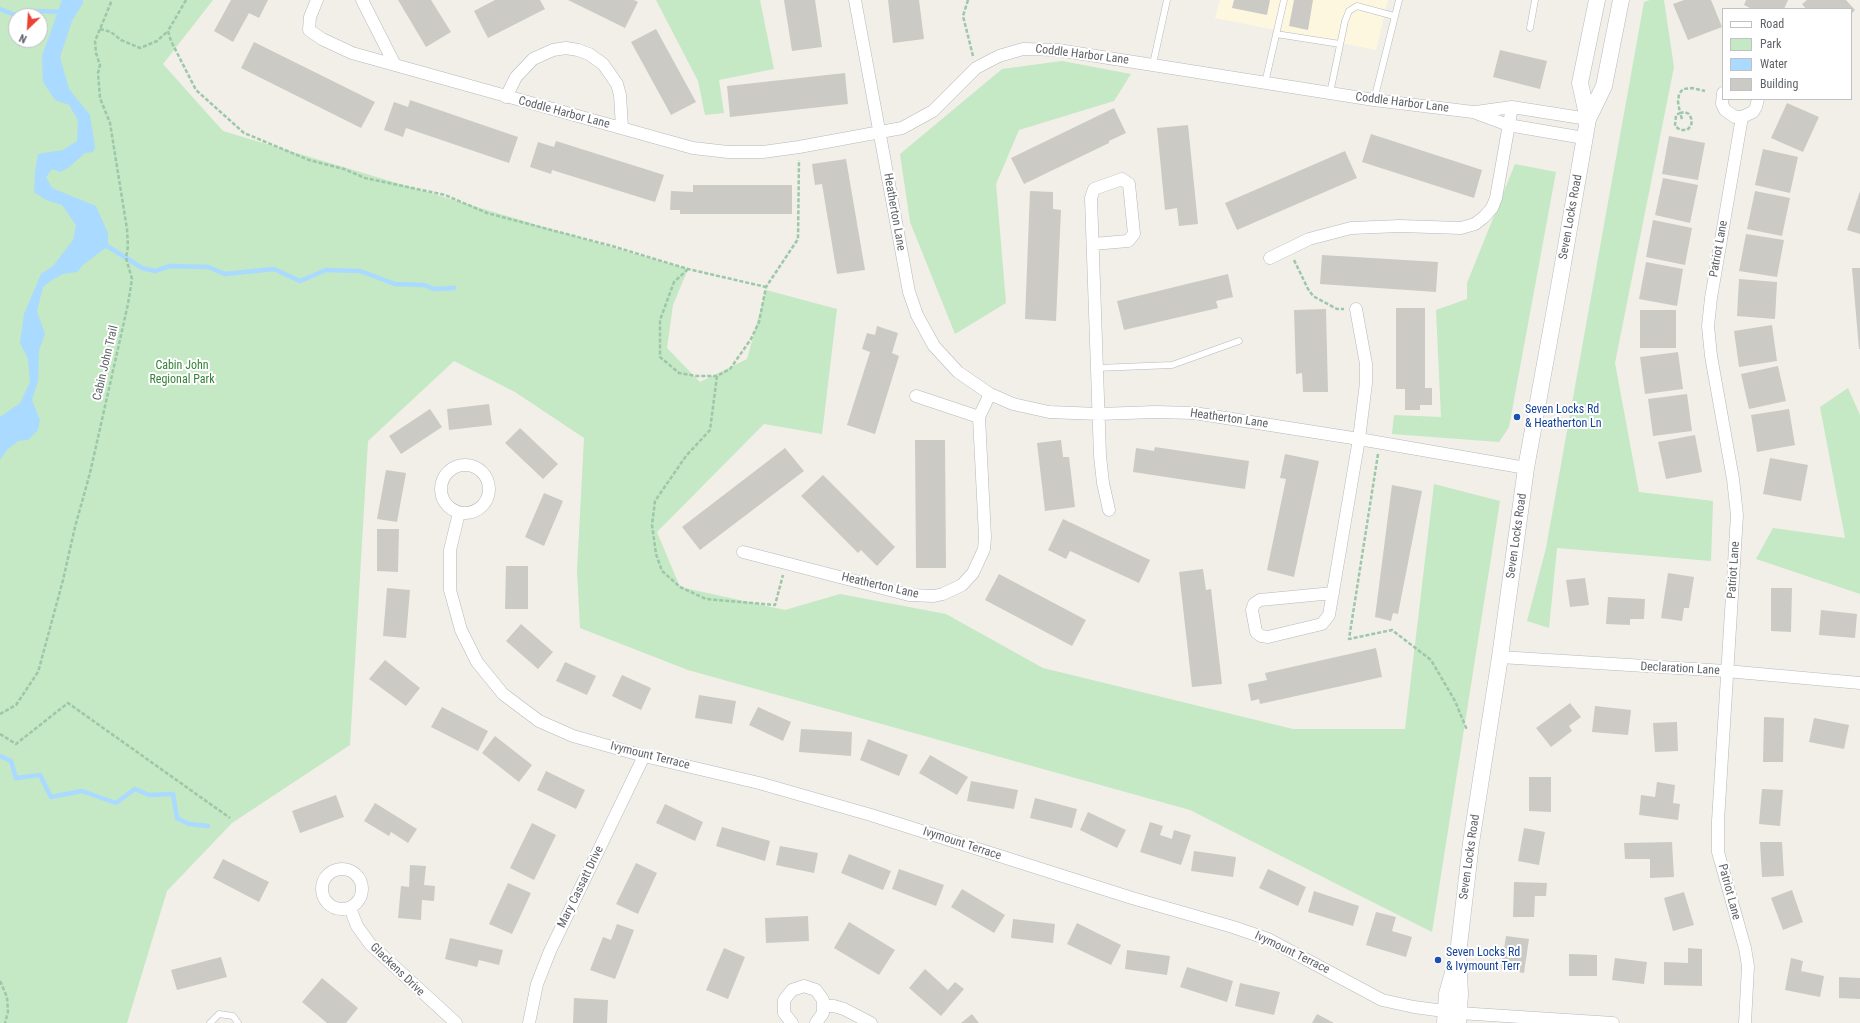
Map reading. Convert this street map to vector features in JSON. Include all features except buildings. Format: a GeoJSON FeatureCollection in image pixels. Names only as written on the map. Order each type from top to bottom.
{"type":"FeatureCollection","features":[{"type":"Feature","properties":{"kind":"main road","name":"Seven Locks Road"},"geometry":{"type":"LineString","coordinates":[[1588,120],[1580,83],[1597,0]]}},
{"type":"Feature","properties":{"kind":"main road","name":"Seven Locks Road"},"geometry":{"type":"LineString","coordinates":[[1452,1017],[1447,994],[1458,954],[1471,843],[1500,657],[1526,468],[1584,138],[1588,120],[1604,86],[1621,0]]}},
{"type":"Feature","properties":{"kind":"street","name":"Coddle Harbor Lane"},"geometry":{"type":"LineString","coordinates":[[317,0],[310,17],[309,30],[322,39],[352,53],[693,148],[728,152],[762,152],[880,133],[902,128],[933,111],[976,68],[999,56],[1023,49],[1058,50],[1374,100],[1473,112],[1508,125],[1584,138]]}},
{"type":"Feature","properties":{"kind":"street"},"geometry":{"type":"LineString","coordinates":[[362,0],[395,65]]}},
{"type":"Feature","properties":{"kind":"street","name":"Heatherton Lane"},"geometry":{"type":"LineString","coordinates":[[855,0],[909,292],[917,315],[934,346],[958,372],[990,394],[1013,404],[1049,412],[1099,414],[1156,412],[1194,413],[1359,439],[1526,468]]}},
{"type":"Feature","properties":{"kind":"street","name":"Coddle Harbor Lane"},"geometry":{"type":"LineString","coordinates":[[506,97],[516,76],[533,59],[553,50],[566,48],[578,50],[590,54],[603,64],[617,84],[620,95],[622,128]]}},
{"type":"Feature","properties":{"kind":"street"},"geometry":{"type":"LineString","coordinates":[[1722,100],[1722,104],[1725,110],[1735,117],[1742,117],[1753,112],[1758,100]]}},
{"type":"Feature","properties":{"kind":"street","name":"Coddle Harbor Lane"},"geometry":{"type":"LineString","coordinates":[[1473,112],[1512,107],[1588,120]]}},
{"type":"Feature","properties":{"kind":"street"},"geometry":{"type":"LineString","coordinates":[[1270,258],[1308,239],[1351,228],[1400,226],[1461,228],[1475,224],[1492,208],[1496,198],[1512,107]]}},
{"type":"Feature","properties":{"kind":"street","name":"Patriot Lane"},"geometry":{"type":"LineString","coordinates":[[1742,117],[1711,298],[1708,326],[1711,356],[1733,479],[1737,515],[1726,671],[1718,821],[1718,852],[1747,960],[1745,1023]]}},
{"type":"Feature","properties":{"kind":"street"},"geometry":{"type":"LineString","coordinates":[[1093,244],[1128,241],[1134,234],[1129,184],[1122,179],[1094,189],[1091,198],[1100,463],[1109,510]]}},
{"type":"Feature","properties":{"kind":"street"},"geometry":{"type":"LineString","coordinates":[[1333,593],[1260,600],[1254,604],[1252,610],[1256,632],[1261,636],[1268,637],[1322,624],[1329,616],[1333,593],[1359,439],[1366,383],[1366,364],[1356,309]]}},
{"type":"Feature","properties":{"kind":"street","name":"Heatherton Lane"},"geometry":{"type":"LineString","coordinates":[[743,552],[909,595],[934,596],[943,594],[962,585],[973,573],[980,559],[985,538],[980,417],[990,394]]}},
{"type":"Feature","properties":{"kind":"street"},"geometry":{"type":"LineString","coordinates":[[916,396],[980,417]]}},
{"type":"Feature","properties":{"kind":"street"},"geometry":{"type":"LineString","coordinates":[[456,466],[471,466],[478,469],[488,480],[489,495],[481,508],[467,514],[459,513],[452,510],[442,498],[442,483],[445,476],[456,466]]}},
{"type":"Feature","properties":{"kind":"street","name":"Ivymount Terrace"},"geometry":{"type":"LineString","coordinates":[[459,513],[450,550],[450,590],[461,630],[477,662],[503,694],[540,721],[573,736],[644,756],[759,783],[871,815],[1132,898],[1233,927],[1268,939],[1382,1000],[1452,1017],[1613,1023]]}},
{"type":"Feature","properties":{"kind":"street","name":"Declaration Lane"},"geometry":{"type":"LineString","coordinates":[[1500,657],[1726,671],[1860,683]]}},
{"type":"Feature","properties":{"kind":"street","name":"Mary Cassatt Drive"},"geometry":{"type":"LineString","coordinates":[[529,1023],[536,984],[550,951],[644,756]]}},
{"type":"Feature","properties":{"kind":"street","name":"Glackens Drive"},"geometry":{"type":"LineString","coordinates":[[350,908],[357,926],[370,944],[456,1023]]}},
{"type":"Feature","properties":{"kind":"street"},"geometry":{"type":"LineString","coordinates":[[792,1023],[787,1018],[783,1006],[784,1000],[792,990],[804,986],[810,987],[820,994],[824,1006],[820,1018],[816,1023]]}},
{"type":"Feature","properties":{"kind":"street"},"geometry":{"type":"LineString","coordinates":[[824,1006],[834,1006],[844,1009],[871,1023]]}},
{"type":"Feature","properties":{"kind":"lane"},"geometry":{"type":"LineString","coordinates":[[1153,64],[1167,0]]}},
{"type":"Feature","properties":{"kind":"lane"},"geometry":{"type":"LineString","coordinates":[[1265,83],[1284,0]]}},
{"type":"Feature","properties":{"kind":"lane"},"geometry":{"type":"LineString","coordinates":[[1374,100],[1398,0]]}},
{"type":"Feature","properties":{"kind":"lane"},"geometry":{"type":"LineString","coordinates":[[1530,28],[1535,0]]}},
{"type":"Feature","properties":{"kind":"lane"},"geometry":{"type":"LineString","coordinates":[[1330,93],[1345,21],[1349,11],[1357,6],[1394,16]]}},
{"type":"Feature","properties":{"kind":"lane"},"geometry":{"type":"LineString","coordinates":[[1276,34],[1340,44]]}},
{"type":"Feature","properties":{"kind":"lane"},"geometry":{"type":"LineString","coordinates":[[1097,368],[1172,365],[1238,341]]}},
{"type":"Feature","properties":{"kind":"lane"},"geometry":{"type":"LineString","coordinates":[[210,1023],[219,1014],[232,1016],[238,1023]]}},
{"type":"Feature","properties":{"kind":"path","name":"Cabin John Trail"},"geometry":{"type":"LineString","coordinates":[[0,714],[16,705],[38,672],[64,580],[75,527],[90,473],[128,304],[132,279],[126,258],[128,229],[110,123],[100,98],[98,73],[100,65],[96,53],[95,41],[112,0]]}},
{"type":"Feature","properties":{"kind":"path"},"geometry":{"type":"LineString","coordinates":[[100,29],[111,32],[121,40],[140,48],[157,41],[168,31],[186,0]]}},
{"type":"Feature","properties":{"kind":"path"},"geometry":{"type":"LineString","coordinates":[[968,0],[963,16],[976,68]]}},
{"type":"Feature","properties":{"kind":"path"},"geometry":{"type":"LineString","coordinates":[[168,31],[189,79],[196,90],[244,133],[309,160],[344,169],[365,178],[446,195],[487,213],[605,244],[688,269],[766,287]]}},
{"type":"Feature","properties":{"kind":"path"},"geometry":{"type":"LineString","coordinates":[[1682,120],[1678,102],[1679,94],[1683,89],[1692,88],[1705,91]]}},
{"type":"Feature","properties":{"kind":"path"},"geometry":{"type":"LineString","coordinates":[[1685,112],[1690,114],[1692,120],[1691,126],[1686,130],[1680,130],[1674,126],[1676,115],[1680,113],[1685,112]]}},
{"type":"Feature","properties":{"kind":"path"},"geometry":{"type":"LineString","coordinates":[[688,269],[674,282],[660,320],[660,357],[679,373],[697,376],[717,376],[730,369],[751,339],[759,322],[766,287],[798,239],[798,147]]}},
{"type":"Feature","properties":{"kind":"path"},"geometry":{"type":"LineString","coordinates":[[1288,248],[1308,289],[1313,296],[1337,309],[1356,309]]}},
{"type":"Feature","properties":{"kind":"path"},"geometry":{"type":"LineString","coordinates":[[717,376],[710,430],[686,456],[655,501],[652,525],[656,554],[662,571],[680,587],[706,599],[775,605],[787,563]]}},
{"type":"Feature","properties":{"kind":"path"},"geometry":{"type":"LineString","coordinates":[[1380,443],[1368,511],[1349,639],[1392,630],[1431,660],[1455,701],[1468,730]]}},
{"type":"Feature","properties":{"kind":"path"},"geometry":{"type":"LineString","coordinates":[[0,734],[16,744],[68,703],[230,818]]}},
{"type":"Feature","properties":{"kind":"path"},"geometry":{"type":"LineString","coordinates":[[0,981],[6,998],[8,1012],[5,1023]]}},
{"type":"Feature","properties":{"kind":"shaded area"},"geometry":{"type":"Polygon","coordinates":[[[1220,0],[1388,0],[1376,50],[1215,18],[1220,0]]]}},
{"type":"Feature","properties":{"kind":"green space","name":"Cabin John Regional Park"},"geometry":{"type":"Polygon","coordinates":[[[0,0],[213,0],[163,64],[223,131],[688,269],[673,305],[667,348],[700,382],[747,359],[766,290],[837,309],[822,434],[764,424],[657,532],[680,587],[785,610],[840,594],[946,614],[1043,668],[1293,729],[1405,729],[1434,484],[1500,501],[1432,932],[1190,810],[688,670],[580,628],[577,571],[584,438],[515,392],[454,361],[368,441],[350,745],[232,823],[167,891],[127,1023],[0,1023],[0,0]]]}},
{"type":"Feature","properties":{"kind":"green space"},"geometry":{"type":"Polygon","coordinates":[[[656,0],[760,0],[774,69],[719,80],[724,113],[705,115],[698,81],[656,0]]]}},
{"type":"Feature","properties":{"kind":"green space"},"geometry":{"type":"Polygon","coordinates":[[[1650,0],[1664,0],[1674,67],[1615,363],[1639,492],[1713,501],[1711,561],[1557,548],[1549,628],[1527,621],[1546,548],[1644,2],[1650,0]]]}},
{"type":"Feature","properties":{"kind":"green space"},"geometry":{"type":"Polygon","coordinates":[[[1062,61],[1131,74],[1114,101],[1019,130],[996,184],[1006,303],[955,334],[910,222],[900,154],[1002,69],[1062,61]]]}},
{"type":"Feature","properties":{"kind":"green space"},"geometry":{"type":"Polygon","coordinates":[[[1515,164],[1556,172],[1509,427],[1499,442],[1392,434],[1394,415],[1441,417],[1436,310],[1467,299],[1467,283],[1515,164]]]}},
{"type":"Feature","properties":{"kind":"green space"},"geometry":{"type":"Polygon","coordinates":[[[1848,388],[1860,415],[1860,594],[1756,559],[1773,528],[1845,538],[1820,407],[1848,388]]]}},
{"type":"Feature","properties":{"kind":"water"},"geometry":{"type":"Polygon","coordinates":[[[62,0],[83,0],[83,3],[72,21],[60,57],[69,89],[90,115],[95,147],[93,152],[85,153],[68,168],[60,172],[52,169],[46,177],[52,188],[96,206],[108,233],[108,246],[83,265],[77,272],[63,274],[43,287],[37,311],[45,334],[39,350],[38,381],[32,400],[40,420],[38,430],[28,440],[18,441],[7,450],[0,460],[0,417],[20,403],[30,382],[28,359],[20,343],[24,314],[41,274],[53,266],[73,240],[76,225],[62,205],[46,200],[34,192],[35,171],[38,154],[63,150],[77,141],[78,120],[69,105],[55,100],[43,82],[42,56],[45,48],[48,48],[48,39],[62,0]]]}},
{"type":"Feature","properties":{"kind":"waterway"},"geometry":{"type":"LineString","coordinates":[[0,9],[8,12]]}},
{"type":"Feature","properties":{"kind":"waterway"},"geometry":{"type":"LineString","coordinates":[[48,11],[63,12]]}},
{"type":"Feature","properties":{"kind":"waterway"},"geometry":{"type":"LineString","coordinates":[[104,244],[142,268],[155,271],[170,266],[208,267],[225,274],[274,269],[300,281],[326,270],[360,271],[395,284],[424,285],[434,289],[454,288]]}},
{"type":"Feature","properties":{"kind":"waterway"},"geometry":{"type":"LineString","coordinates":[[0,756],[11,761],[16,778],[40,775],[51,797],[82,791],[116,803],[135,789],[149,795],[173,794],[177,818],[189,824],[208,826]]}},
{"type":"Feature","properties":{"kind":"place","name":"Seven Locks Rd & Heatherton Ln"},"geometry":{"type":"Point","coordinates":[1517,417]}},
{"type":"Feature","properties":{"kind":"place","name":"Seven Locks Rd & Ivymount Terr"},"geometry":{"type":"Point","coordinates":[1438,960]}}]}
